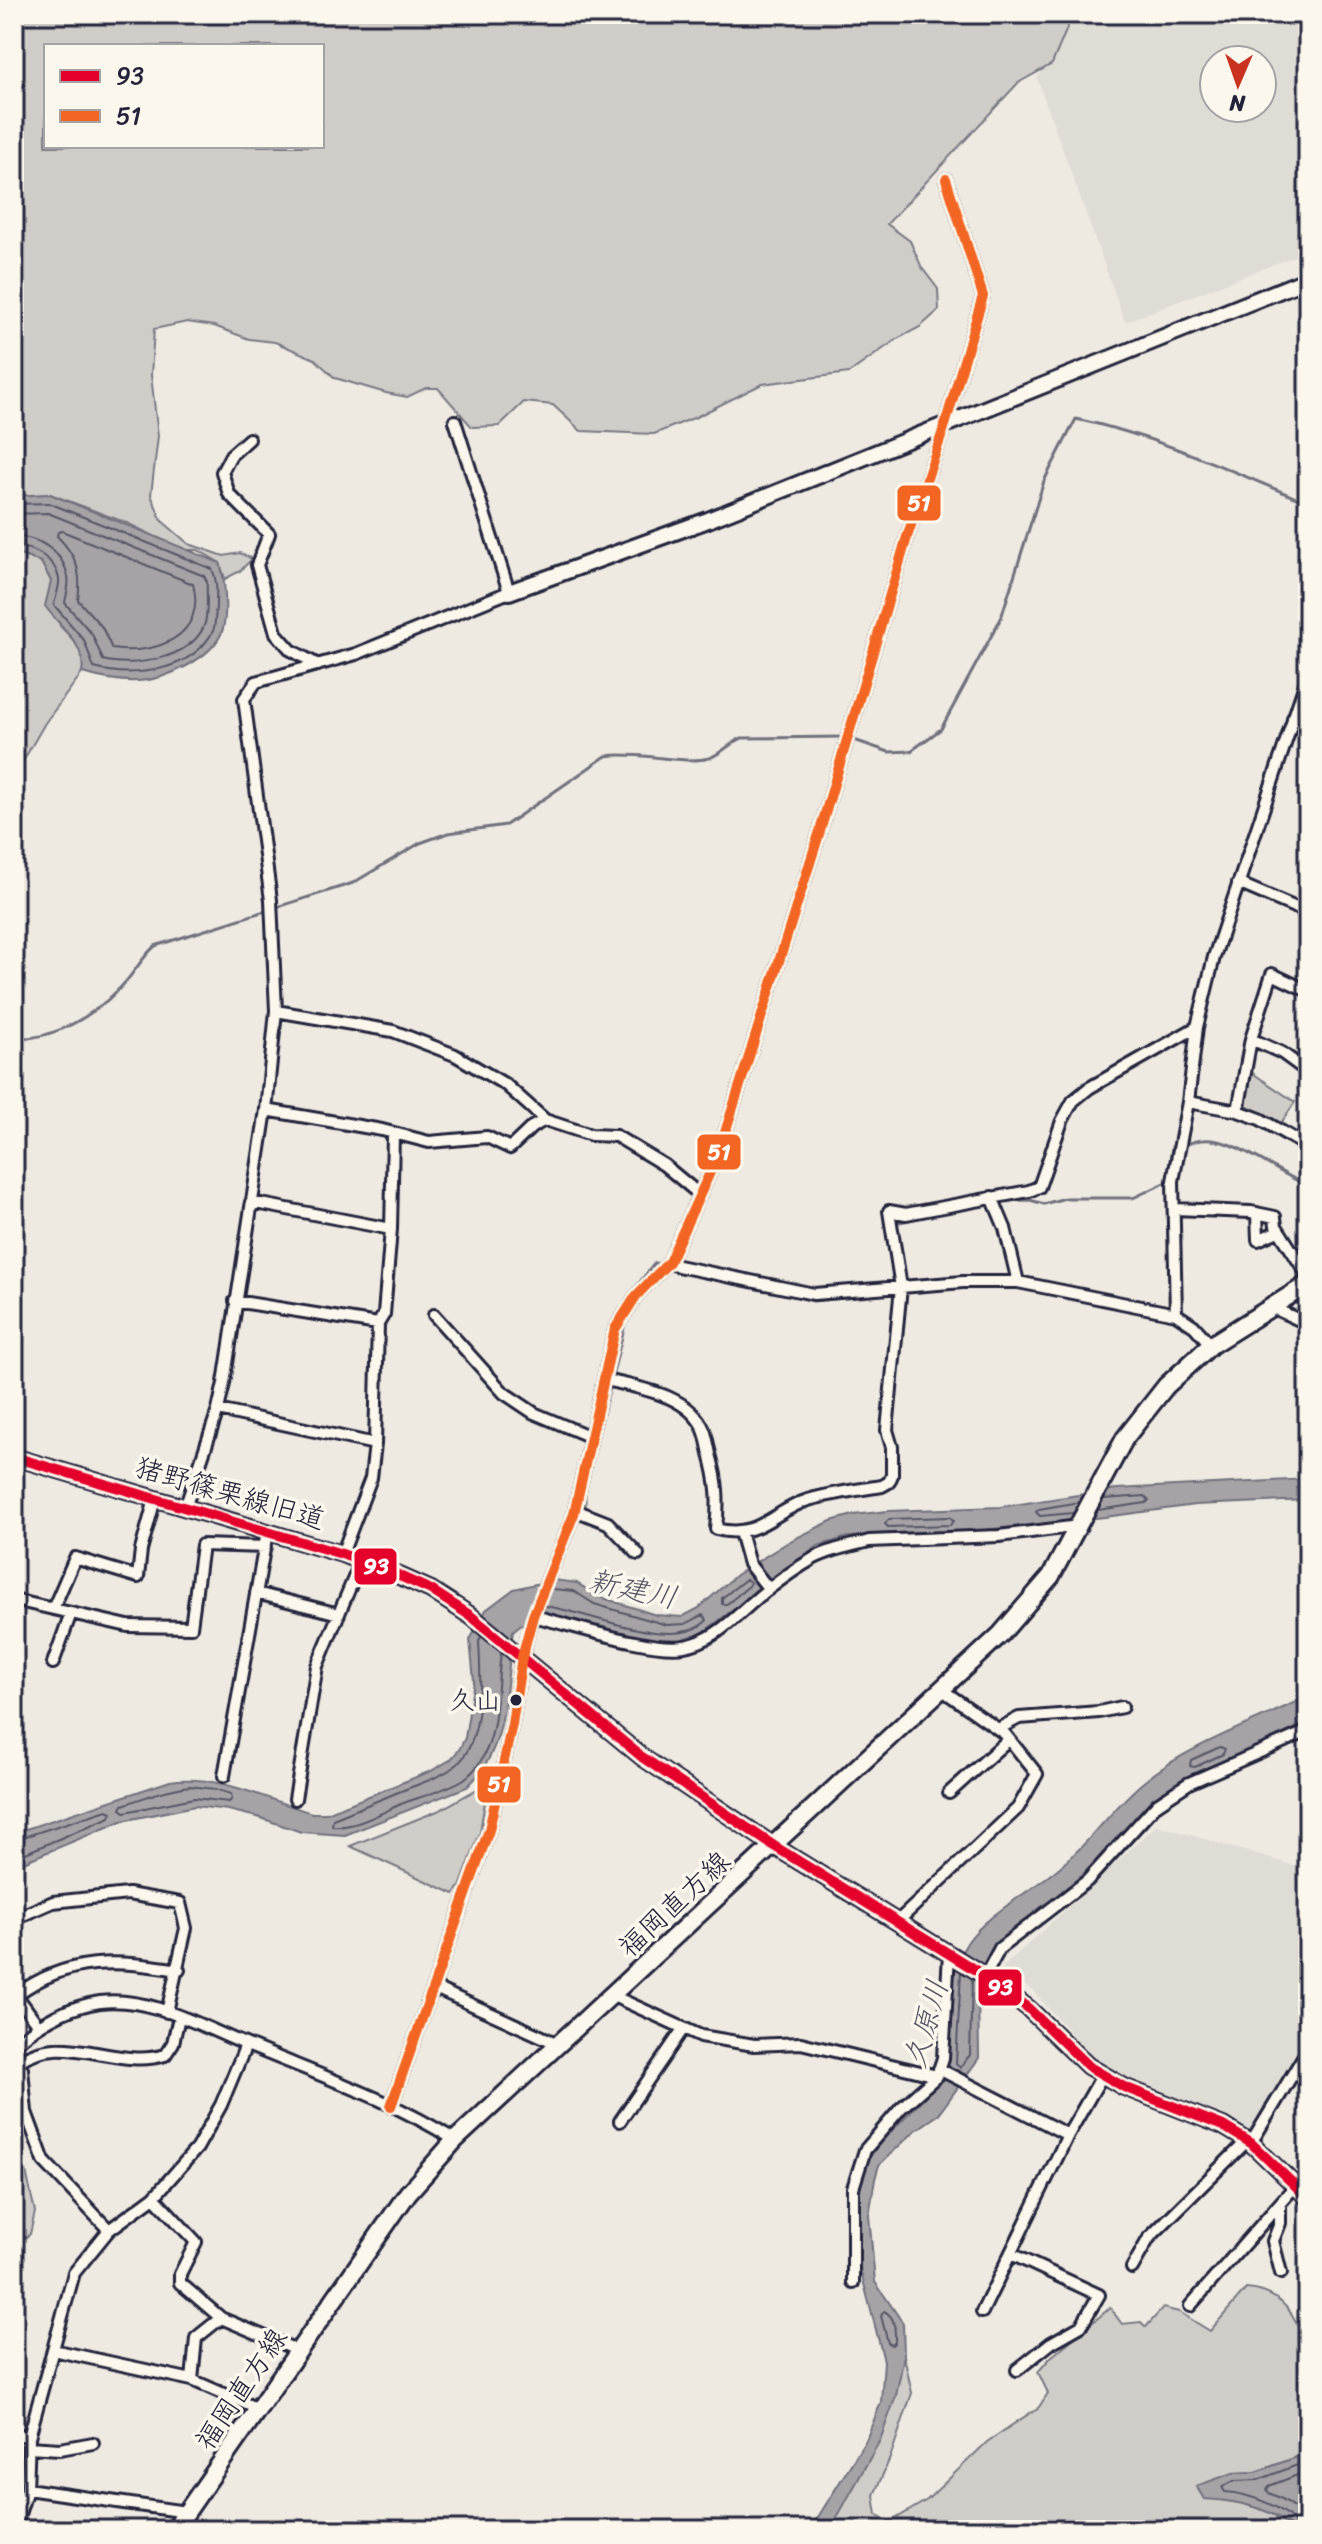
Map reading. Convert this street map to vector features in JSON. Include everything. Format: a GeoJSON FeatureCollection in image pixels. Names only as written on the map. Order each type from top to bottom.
{"type":"FeatureCollection","features":[{"type":"Feature","properties":{"kind":"main road","name":"福岡直方線"},"geometry":{"type":"LineString","coordinates":[[174,2530],[408,2193],[455,2140],[774,1846],[1029,1605],[1051,1576],[1125,1438],[1147,1409],[1175,1377],[1211,1345],[1308,1284]]}},
{"type":"Feature","properties":{"kind":"street"},"geometry":{"type":"LineString","coordinates":[[391,2106],[489,1830],[512,1724],[522,1657],[533,1616],[575,1510],[618,1325],[636,1296],[669,1262],[718,1155],[983,296],[946,179]]}},
{"type":"Feature","properties":{"kind":"street"},"geometry":{"type":"LineString","coordinates":[[185,1508],[218,1410],[266,1110],[276,1011],[271,900],[244,699],[256,682],[356,654],[509,592],[708,520],[1308,279]]}},
{"type":"Feature","properties":{"kind":"street"},"geometry":{"type":"LineString","coordinates":[[455,421],[509,592]]}},
{"type":"Feature","properties":{"kind":"street"},"geometry":{"type":"LineString","coordinates":[[249,439],[231,455],[222,472],[229,494],[269,534],[257,565],[276,633],[291,650],[318,665]]}},
{"type":"Feature","properties":{"kind":"street"},"geometry":{"type":"LineString","coordinates":[[1176,1314],[1173,1181],[1188,1102],[1197,1027],[1214,957],[1308,675]]}},
{"type":"Feature","properties":{"kind":"street"},"geometry":{"type":"LineString","coordinates":[[1293,718],[1308,723]]}},
{"type":"Feature","properties":{"kind":"street"},"geometry":{"type":"LineString","coordinates":[[1238,883],[1308,913]]}},
{"type":"Feature","properties":{"kind":"street"},"geometry":{"type":"LineString","coordinates":[[1238,1111],[1251,1039],[1272,974],[1308,991]]}},
{"type":"Feature","properties":{"kind":"street"},"geometry":{"type":"LineString","coordinates":[[276,1011],[393,1031],[455,1055],[506,1085],[545,1120],[591,1135],[616,1136],[664,1165],[699,1194]]}},
{"type":"Feature","properties":{"kind":"street"},"geometry":{"type":"LineString","coordinates":[[606,1380],[659,1394],[680,1404],[697,1418],[704,1429],[720,1494],[716,1529],[740,1532],[774,1519],[808,1500],[889,1482],[893,1461],[887,1430],[901,1287],[889,1211],[906,1214],[1039,1187],[1062,1121],[1073,1101],[1089,1088],[1197,1027]]}},
{"type":"Feature","properties":{"kind":"street"},"geometry":{"type":"LineString","coordinates":[[1251,1039],[1282,1053],[1308,1072]]}},
{"type":"Feature","properties":{"kind":"street"},"geometry":{"type":"LineString","coordinates":[[1188,1102],[1238,1111],[1260,1119],[1308,1147]]}},
{"type":"Feature","properties":{"kind":"street"},"geometry":{"type":"LineString","coordinates":[[266,1110],[382,1130],[429,1142],[487,1137],[510,1148],[532,1127],[545,1120]]}},
{"type":"Feature","properties":{"kind":"street"},"geometry":{"type":"LineString","coordinates":[[342,1554],[371,1478],[375,1444],[378,1324],[384,1314],[391,1229],[393,1134]]}},
{"type":"Feature","properties":{"kind":"street"},"geometry":{"type":"LineString","coordinates":[[992,1197],[1005,1228],[1018,1282]]}},
{"type":"Feature","properties":{"kind":"street"},"geometry":{"type":"LineString","coordinates":[[251,1202],[391,1229]]}},
{"type":"Feature","properties":{"kind":"street"},"geometry":{"type":"LineString","coordinates":[[1174,1209],[1257,1213],[1275,1217],[1278,1231],[1308,1276]]}},
{"type":"Feature","properties":{"kind":"street"},"geometry":{"type":"LineString","coordinates":[[1257,1213],[1258,1240],[1278,1231]]}},
{"type":"Feature","properties":{"kind":"street"},"geometry":{"type":"LineString","coordinates":[[669,1262],[814,1294],[963,1282],[1018,1282],[1176,1314],[1194,1326],[1211,1345]]}},
{"type":"Feature","properties":{"kind":"street"},"geometry":{"type":"LineString","coordinates":[[235,1301],[378,1324]]}},
{"type":"Feature","properties":{"kind":"street"},"geometry":{"type":"LineString","coordinates":[[1271,1307],[1308,1324]]}},
{"type":"Feature","properties":{"kind":"street"},"geometry":{"type":"LineString","coordinates":[[434,1315],[504,1393],[534,1413],[591,1437]]}},
{"type":"Feature","properties":{"kind":"street"},"geometry":{"type":"LineString","coordinates":[[218,1410],[375,1444]]}},
{"type":"Feature","properties":{"kind":"street","name":"猪野篠栗線旧道"},"geometry":{"type":"LineString","coordinates":[[14,1457],[185,1508],[266,1539],[342,1554],[431,1590],[471,1616],[642,1757],[774,1846],[984,1975],[1028,2008],[1066,2047],[1103,2074],[1124,2087],[1223,2126],[1249,2142],[1308,2198]]}},
{"type":"Feature","properties":{"kind":"street"},"geometry":{"type":"LineString","coordinates":[[53,1609],[75,1558],[138,1577],[141,1550],[155,1499]]}},
{"type":"Feature","properties":{"kind":"street"},"geometry":{"type":"LineString","coordinates":[[575,1510],[608,1523],[638,1554]]}},
{"type":"Feature","properties":{"kind":"street"},"geometry":{"type":"LineString","coordinates":[[533,1616],[647,1644],[682,1647],[701,1641],[727,1624],[768,1588],[813,1558],[869,1541],[999,1536],[1079,1526]]}},
{"type":"Feature","properties":{"kind":"street"},"geometry":{"type":"LineString","coordinates":[[740,1532],[749,1564],[768,1588]]}},
{"type":"Feature","properties":{"kind":"street"},"geometry":{"type":"LineString","coordinates":[[14,1600],[128,1626],[191,1627],[202,1545],[266,1539],[224,1776]]}},
{"type":"Feature","properties":{"kind":"street"},"geometry":{"type":"LineString","coordinates":[[295,1799],[317,1666],[361,1561]]}},
{"type":"Feature","properties":{"kind":"street"},"geometry":{"type":"LineString","coordinates":[[256,1593],[339,1614]]}},
{"type":"Feature","properties":{"kind":"street"},"geometry":{"type":"LineString","coordinates":[[53,1663],[71,1613]]}},
{"type":"Feature","properties":{"kind":"street"},"geometry":{"type":"LineString","coordinates":[[897,1922],[1018,1808],[1037,1774],[998,1729],[941,1689]]}},
{"type":"Feature","properties":{"kind":"street"},"geometry":{"type":"LineString","coordinates":[[998,1729],[1019,1718],[1099,1712],[1122,1707]]}},
{"type":"Feature","properties":{"kind":"street"},"geometry":{"type":"LineString","coordinates":[[984,1975],[1000,1948],[1087,1881],[1157,1804],[1189,1783],[1308,1731]]}},
{"type":"Feature","properties":{"kind":"street"},"geometry":{"type":"LineString","coordinates":[[949,1793],[1009,1739]]}},
{"type":"Feature","properties":{"kind":"street"},"geometry":{"type":"LineString","coordinates":[[14,1919],[53,1902],[128,1894],[180,1903],[186,1928],[179,1970],[167,2012]]}},
{"type":"Feature","properties":{"kind":"street"},"geometry":{"type":"LineString","coordinates":[[853,2283],[853,2188],[865,2150],[901,2108],[938,2073],[943,2058],[953,1956]]}},
{"type":"Feature","properties":{"kind":"street"},"geometry":{"type":"LineString","coordinates":[[37,2024],[15,1993],[39,1978],[99,1962],[130,1962],[179,1970]]}},
{"type":"Feature","properties":{"kind":"street"},"geometry":{"type":"LineString","coordinates":[[435,1988],[558,2044]]}},
{"type":"Feature","properties":{"kind":"street"},"geometry":{"type":"LineString","coordinates":[[613,1996],[701,2036],[754,2045],[801,2043],[938,2073],[966,2083],[1068,2135]]}},
{"type":"Feature","properties":{"kind":"street"},"geometry":{"type":"LineString","coordinates":[[14,2045],[37,2024],[64,2012],[101,2002],[135,2004],[167,2012],[391,2106],[455,2140]]}},
{"type":"Feature","properties":{"kind":"street"},"geometry":{"type":"LineString","coordinates":[[109,2230],[44,2161],[26,2112],[22,2069],[16,2059],[43,2049],[63,2048],[128,2060],[149,2060],[165,2055],[173,2043],[179,2017]]}},
{"type":"Feature","properties":{"kind":"street"},"geometry":{"type":"LineString","coordinates":[[620,2121],[683,2029]]}},
{"type":"Feature","properties":{"kind":"street"},"geometry":{"type":"LineString","coordinates":[[14,2530],[27,2489],[29,2442],[74,2273],[109,2230],[154,2197],[197,2148],[221,2105],[246,2045]]}},
{"type":"Feature","properties":{"kind":"street"},"geometry":{"type":"LineString","coordinates":[[1132,2268],[1149,2238],[1249,2142],[1308,2049]]}},
{"type":"Feature","properties":{"kind":"street"},"geometry":{"type":"LineString","coordinates":[[982,2312],[1068,2135],[1103,2074]]}},
{"type":"Feature","properties":{"kind":"street"},"geometry":{"type":"LineString","coordinates":[[1190,2306],[1295,2186]]}},
{"type":"Feature","properties":{"kind":"street"},"geometry":{"type":"LineString","coordinates":[[154,2197],[196,2242],[180,2274],[180,2283],[221,2318],[299,2351]]}},
{"type":"Feature","properties":{"kind":"street"},"geometry":{"type":"LineString","coordinates":[[1280,2204],[1280,2223],[1273,2241],[1281,2273]]}},
{"type":"Feature","properties":{"kind":"street"},"geometry":{"type":"LineString","coordinates":[[1011,2254],[1099,2295],[1081,2326],[1051,2343],[1017,2370]]}},
{"type":"Feature","properties":{"kind":"street"},"geometry":{"type":"LineString","coordinates":[[192,2380],[196,2338],[221,2318]]}},
{"type":"Feature","properties":{"kind":"street"},"geometry":{"type":"LineString","coordinates":[[53,2350],[192,2380],[258,2409]]}},
{"type":"Feature","properties":{"kind":"street"},"geometry":{"type":"LineString","coordinates":[[14,2433],[29,2442],[60,2449],[93,2443]]}},
{"type":"Feature","properties":{"kind":"street"},"geometry":{"type":"LineString","coordinates":[[27,2489],[186,2512]]}},
{"type":"Feature","properties":{"kind":"shaded area"},"geometry":{"type":"Polygon","coordinates":[[[14,14],[1073,14],[1052,64],[1018,83],[887,224],[910,241],[922,268],[938,289],[939,310],[920,327],[897,339],[849,373],[762,384],[654,434],[581,431],[553,405],[524,402],[499,426],[472,427],[438,388],[426,388],[407,397],[386,393],[335,378],[315,359],[275,342],[249,339],[214,326],[187,322],[154,329],[151,375],[158,436],[151,495],[162,521],[189,544],[224,556],[240,553],[252,559],[240,571],[225,579],[220,563],[198,550],[183,550],[127,523],[50,494],[14,496],[14,14]]]}},
{"type":"Feature","properties":{"kind":"shaded area"},"geometry":{"type":"Polygon","coordinates":[[[1079,14],[1308,14],[1308,251],[1125,322],[1037,78],[1079,14]]]}},
{"type":"Feature","properties":{"kind":"shaded area"},"geometry":{"type":"Polygon","coordinates":[[[14,553],[41,562],[51,581],[60,626],[78,645],[84,662],[82,673],[14,771],[14,553]]]}},
{"type":"Feature","properties":{"kind":"shaded area"},"geometry":{"type":"Polygon","coordinates":[[[1251,1072],[1295,1102],[1281,1123],[1244,1104],[1251,1072]]]}},
{"type":"Feature","properties":{"kind":"shaded area"},"geometry":{"type":"Polygon","coordinates":[[[488,1783],[480,1832],[460,1887],[454,1894],[350,1846],[440,1810],[488,1783]]]}},
{"type":"Feature","properties":{"kind":"shaded area"},"geometry":{"type":"Polygon","coordinates":[[[1157,1825],[1308,1870],[1308,2035],[1250,2129],[1119,2076],[1093,2058],[1033,1991],[1002,1968],[1157,1825]]]}},
{"type":"Feature","properties":{"kind":"shaded area"},"geometry":{"type":"Polygon","coordinates":[[[14,2118],[35,2212],[30,2234],[14,2247],[14,2118]]]}},
{"type":"Feature","properties":{"kind":"shaded area"},"geometry":{"type":"Polygon","coordinates":[[[1246,2289],[1270,2295],[1288,2309],[1299,2328],[1306,2352],[1308,2378],[1308,2453],[1256,2472],[1233,2473],[1205,2499],[1257,2508],[1277,2516],[1294,2530],[827,2530],[880,2440],[904,2356],[912,2393],[874,2495],[877,2515],[890,2522],[927,2500],[987,2442],[1039,2407],[1048,2393],[1038,2372],[1051,2357],[1110,2308],[1122,2324],[1141,2322],[1146,2327],[1163,2308],[1179,2312],[1210,2331],[1246,2289]]]}},
{"type":"Feature","properties":{"kind":"water"},"geometry":{"type":"Polygon","coordinates":[[[50,494],[220,563],[225,598],[224,625],[208,651],[174,672],[149,680],[117,680],[82,673],[76,645],[45,606],[51,581],[41,562],[14,553],[14,496],[50,494]]]}},
{"type":"Feature","properties":{"kind":"water"},"geometry":{"type":"Polygon","coordinates":[[[1308,1479],[1308,1500],[1195,1505],[946,1534],[848,1537],[818,1546],[693,1640],[679,1643],[658,1642],[546,1613],[513,1631],[499,1734],[481,1771],[467,1787],[345,1835],[301,1832],[261,1818],[195,1806],[122,1821],[14,1866],[14,1833],[170,1781],[224,1784],[312,1813],[327,1813],[431,1771],[450,1760],[465,1738],[474,1681],[470,1640],[486,1610],[514,1589],[553,1580],[577,1583],[597,1596],[656,1615],[682,1617],[699,1608],[736,1575],[790,1541],[831,1521],[853,1515],[1000,1507],[1117,1489],[1308,1479]]]}},
{"type":"Feature","properties":{"kind":"water"},"geometry":{"type":"Polygon","coordinates":[[[1308,1696],[1308,1722],[1160,1793],[1088,1870],[996,1946],[988,1957],[978,1985],[979,2058],[938,2115],[916,2130],[879,2165],[869,2215],[875,2282],[903,2323],[904,2356],[896,2396],[880,2440],[830,2530],[810,2530],[866,2440],[881,2402],[884,2361],[859,2264],[860,2189],[864,2172],[867,2161],[880,2143],[938,2083],[946,2066],[954,1977],[967,1943],[986,1922],[1050,1875],[1083,1846],[1146,1780],[1204,1744],[1308,1696]]]}},
{"type":"Feature","properties":{"kind":"water"},"geometry":{"type":"Polygon","coordinates":[[[1308,2453],[1308,2530],[1292,2527],[1274,2515],[1249,2505],[1204,2499],[1196,2486],[1233,2473],[1256,2472],[1308,2453]]]}},
{"type":"Feature","properties":{"kind":"waterway"},"geometry":{"type":"LineString","coordinates":[[851,739],[889,752],[911,751],[941,729],[1001,618],[1044,481],[1076,419],[1165,445],[1308,503]]}},
{"type":"Feature","properties":{"kind":"waterway"},"geometry":{"type":"LineString","coordinates":[[14,1038],[57,1031],[84,1017],[119,989],[155,946],[353,883],[420,843],[448,833],[506,825],[606,756],[699,760],[713,756],[742,738],[844,737]]}},
{"type":"Feature","properties":{"kind":"waterway"},"geometry":{"type":"LineString","coordinates":[[1185,1146],[1199,1140],[1215,1140],[1231,1145],[1308,1185]]}},
{"type":"Feature","properties":{"kind":"waterway"},"geometry":{"type":"LineString","coordinates":[[1003,1201],[1030,1200],[1044,1204],[1065,1198],[1133,1198],[1167,1182],[1172,1147],[1177,1147]]}},
{"type":"Feature","properties":{"kind":"waterway"},"geometry":{"type":"LineString","coordinates":[[886,1225],[964,1208]]}},
{"type":"Feature","properties":{"kind":"waterway"},"geometry":{"type":"LineString","coordinates":[[628,1302],[627,1298],[655,1263],[682,1273],[736,1283]]}},
{"type":"Feature","properties":{"kind":"waterway"},"geometry":{"type":"LineString","coordinates":[[771,1290],[813,1301],[895,1293]]}},
{"type":"Feature","properties":{"kind":"waterway"},"geometry":{"type":"LineString","coordinates":[[587,1480],[626,1320]]}},
{"type":"Feature","properties":{"kind":"waterway"},"geometry":{"type":"LineString","coordinates":[[585,1487],[585,1507]]}},
{"type":"Feature","properties":{"kind":"transit line","name":"51"},"geometry":{"type":"LineString","coordinates":[[391,2106],[489,1830],[512,1724],[522,1657],[533,1616],[574,1514],[615,1329],[636,1296],[669,1262],[718,1155],[983,296],[946,179]]}},
{"type":"Feature","properties":{"kind":"transit line","name":"93"},"geometry":{"type":"LineString","coordinates":[[14,1457],[342,1554],[431,1590],[471,1616],[642,1757],[774,1846],[985,1976],[1028,2008],[1088,2066],[1124,2087],[1223,2126],[1251,2143],[1308,2198]]}},
{"type":"Feature","properties":{"kind":"place","name":"久山"},"geometry":{"type":"Point","coordinates":[516,1700]}},
{"type":"Feature","properties":{"kind":"water label","name":"新建川"},"geometry":{"type":"Point","coordinates":[633,1589]}},
{"type":"Feature","properties":{"kind":"water label","name":"久原川"},"geometry":{"type":"Point","coordinates":[926,2024]}}]}
